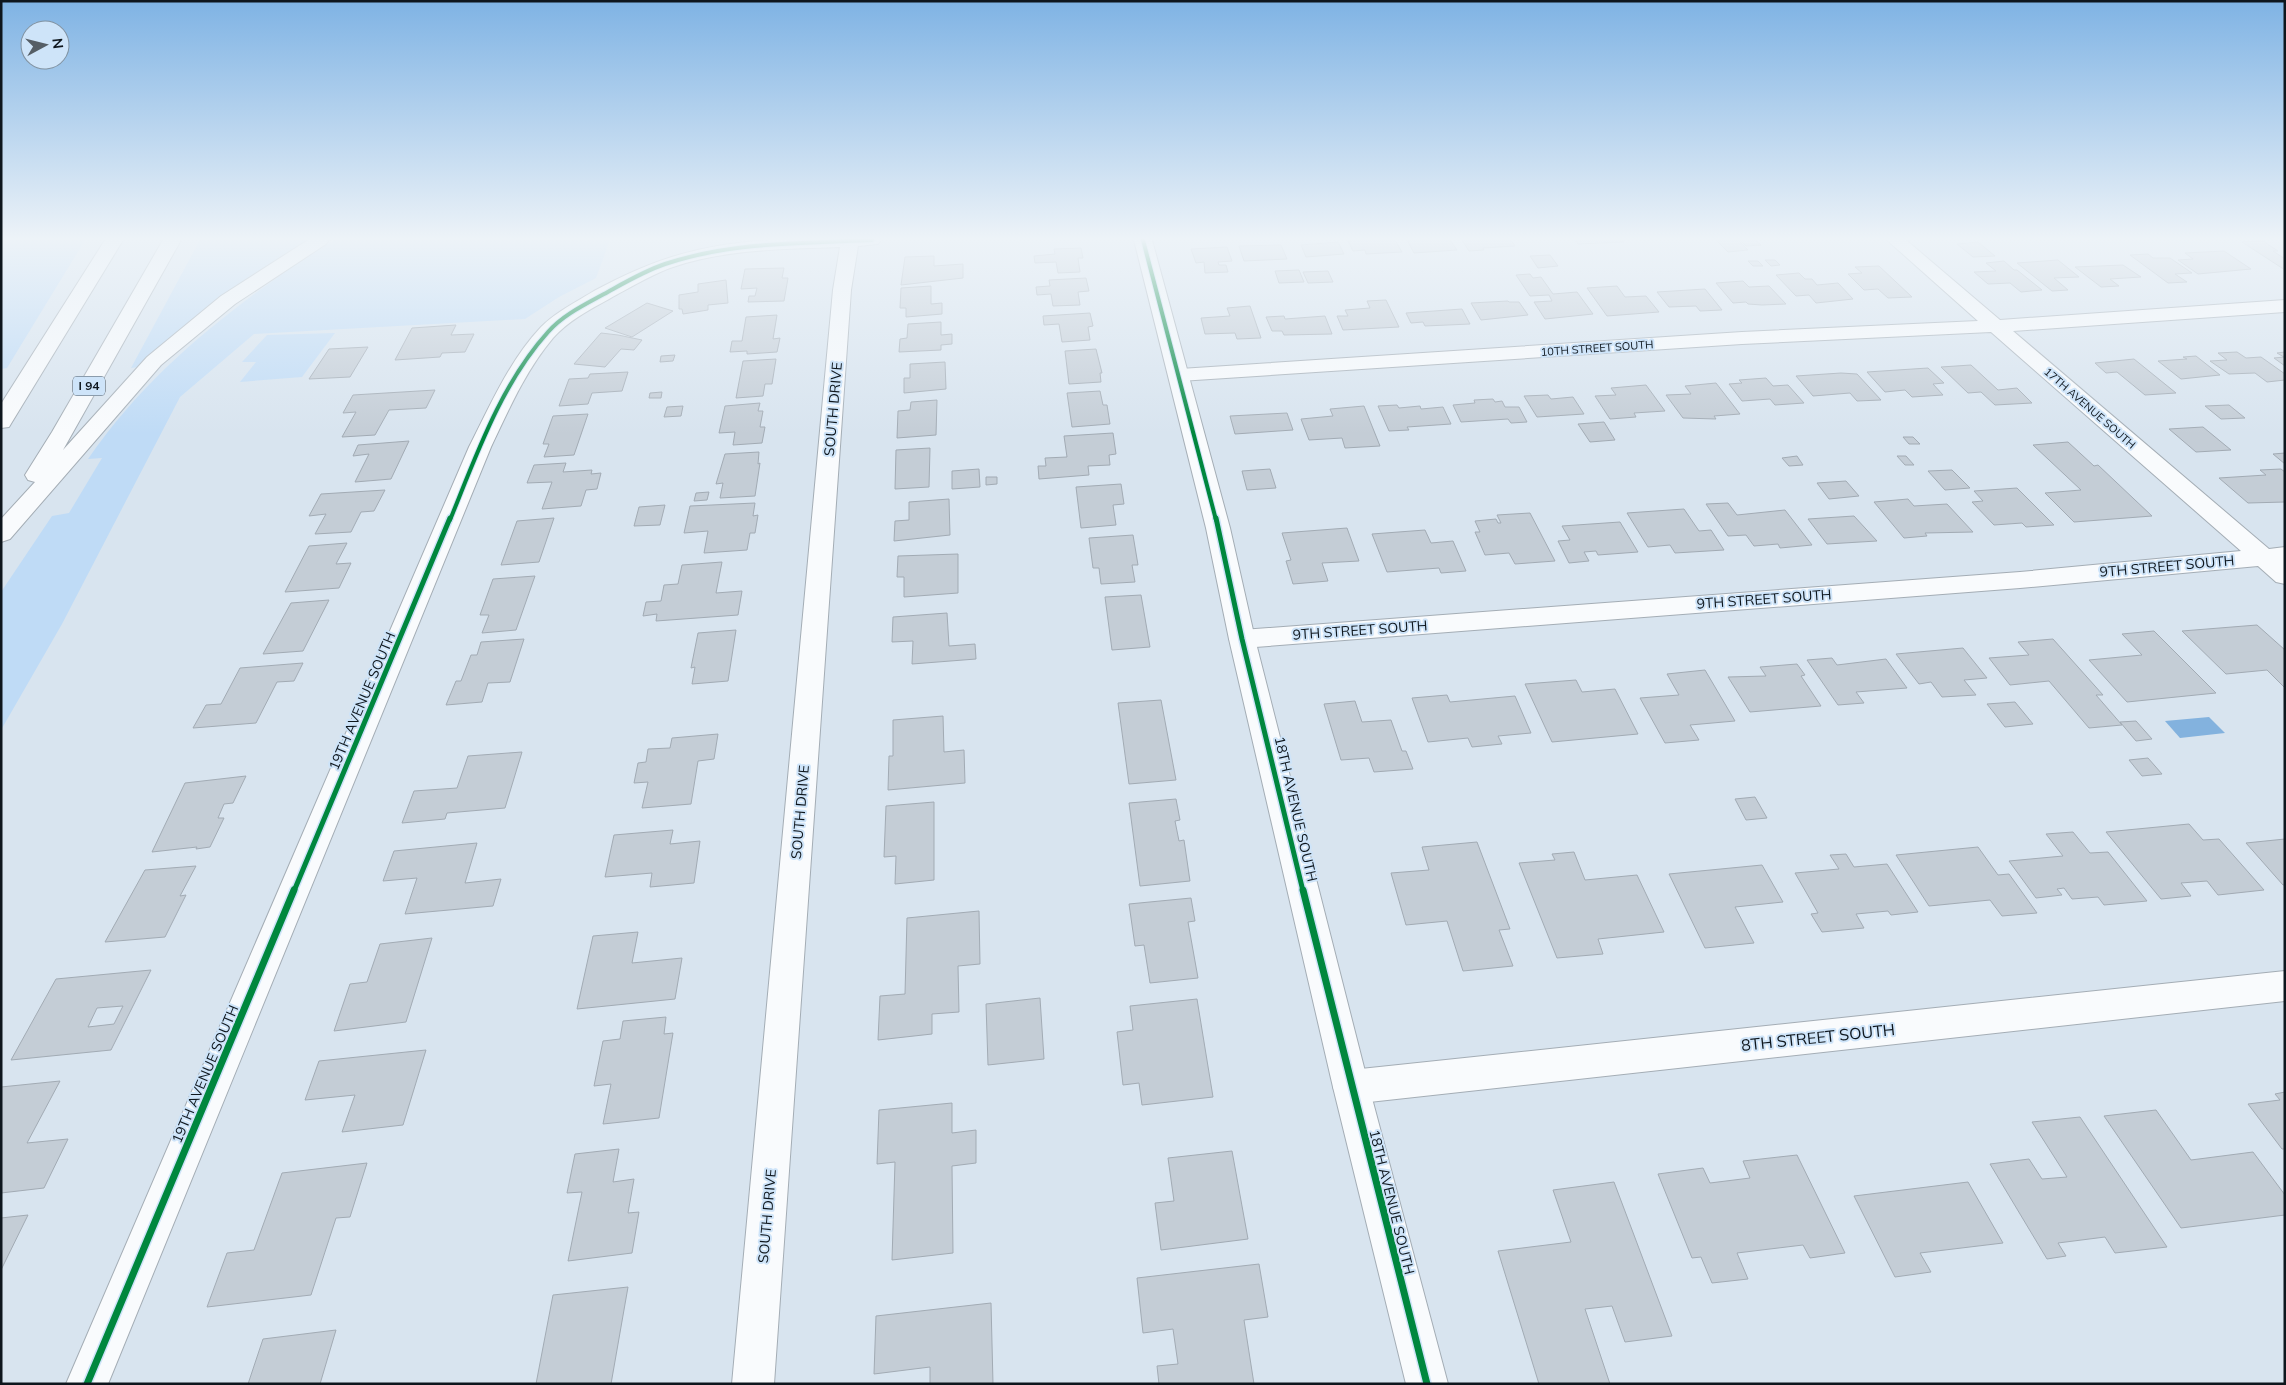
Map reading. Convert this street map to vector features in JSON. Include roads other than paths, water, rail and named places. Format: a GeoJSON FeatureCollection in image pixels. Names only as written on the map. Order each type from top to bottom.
{"type":"FeatureCollection","features":[{"type":"Feature","properties":{"kind":"main road"},"geometry":{"type":"LineString","coordinates":[[1,422],[74,305]]}},
{"type":"Feature","properties":{"kind":"main road","name":"I 94"},"geometry":{"type":"LineString","coordinates":[[1,529],[63,432],[135,305]]}},
{"type":"Feature","properties":{"kind":"main road"},"geometry":{"type":"LineString","coordinates":[[1,534],[154,361],[222,305]]}},
{"type":"Feature","properties":{"kind":"main road","name":"19TH AVENUE SOUTH"},"geometry":{"type":"LineString","coordinates":[[87,1384],[476,456],[514,377],[548,332],[586,305]]}},
{"type":"Feature","properties":{"kind":"main road","name":"SOUTH DRIVE"},"geometry":{"type":"LineString","coordinates":[[753,1384],[842,305]]}},
{"type":"Feature","properties":{"kind":"main road","name":"18TH AVENUE SOUTH"},"geometry":{"type":"LineString","coordinates":[[1161,305],[1218,528],[1242,639],[1351,1087],[1427,1384]]}},
{"type":"Feature","properties":{"kind":"main road","name":"17TH AVENUE SOUTH"},"geometry":{"type":"LineString","coordinates":[[1970,305],[2274,556],[2285,576]]}},
{"type":"Feature","properties":{"kind":"main road","name":"10TH STREET SOUTH"},"geometry":{"type":"LineString","coordinates":[[1180,375],[1742,338],[1995,326],[2285,306]]}},
{"type":"Feature","properties":{"kind":"main road","name":"9TH STREET SOUTH"},"geometry":{"type":"LineString","coordinates":[[1242,639],[2020,580],[2274,556]]}},
{"type":"Feature","properties":{"kind":"main road","name":"8TH STREET SOUTH"},"geometry":{"type":"LineString","coordinates":[[1351,1087],[2285,986]]}}]}
